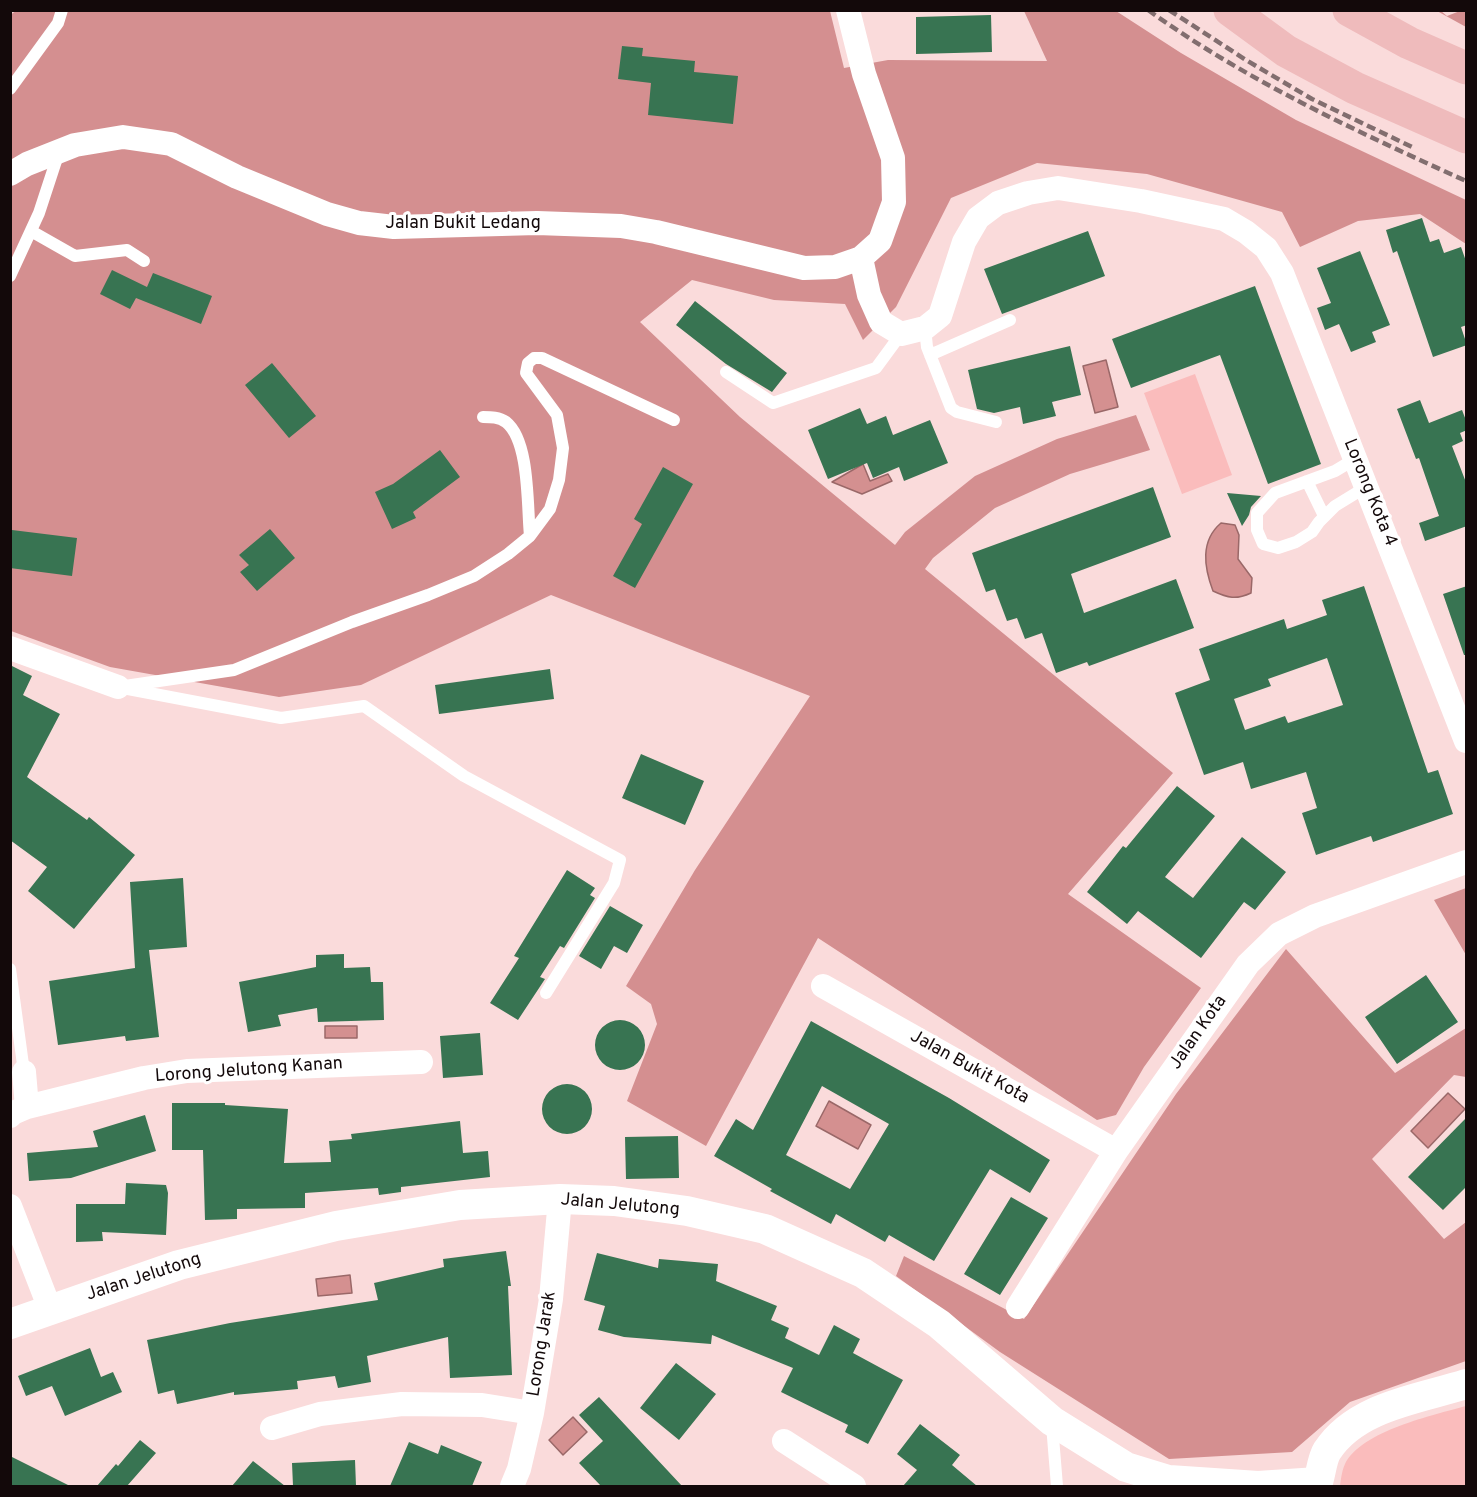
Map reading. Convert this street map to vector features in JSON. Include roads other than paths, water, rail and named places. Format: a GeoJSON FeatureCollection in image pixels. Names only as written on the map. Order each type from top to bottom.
{"type":"FeatureCollection","features":[{"type":"Feature","properties":{"kind":"main road"},"geometry":{"type":"LineString","coordinates":[[1230,10],[1286,51],[1335,77],[1467,136]]}},
{"type":"Feature","properties":{"kind":"main road"},"geometry":{"type":"LineString","coordinates":[[1349,10],[1408,43],[1467,68]]}},
{"type":"Feature","properties":{"kind":"street","name":"Jalan Bukit Ledang"},"geometry":{"type":"LineString","coordinates":[[10,174],[27,164],[75,145],[123,138],[171,144],[237,177],[327,214],[368,224],[394,227],[537,223],[621,226],[656,232],[804,268],[834,267],[861,258],[880,241],[894,202],[893,158],[864,74],[848,10]]}},
{"type":"Feature","properties":{"kind":"street","name":"Lorong Kota 4"},"geometry":{"type":"LineString","coordinates":[[925,328],[940,316],[964,242],[978,218],[998,203],[1028,193],[1058,188],[1141,201],[1224,219],[1246,232],[1266,248],[1282,273],[1467,741]]}},
{"type":"Feature","properties":{"kind":"street"},"geometry":{"type":"LineString","coordinates":[[861,258],[869,295],[881,322],[901,334],[925,328]]}},
{"type":"Feature","properties":{"kind":"street"},"geometry":{"type":"LineString","coordinates":[[10,648],[118,687]]}},
{"type":"Feature","properties":{"kind":"street","name":"Jalan Kota"},"geometry":{"type":"LineString","coordinates":[[1018,1307],[1116,1151],[1248,964],[1279,934],[1315,916],[1467,862]]}},
{"type":"Feature","properties":{"kind":"street","name":"Jalan Bukit Kota"},"geometry":{"type":"LineString","coordinates":[[823,986],[1116,1151]]}},
{"type":"Feature","properties":{"kind":"street","name":"Lorong Jelutong Kanan"},"geometry":{"type":"LineString","coordinates":[[19,1112],[144,1078],[187,1071],[421,1062]]}},
{"type":"Feature","properties":{"kind":"street"},"geometry":{"type":"LineString","coordinates":[[19,1112],[24,1072]]}},
{"type":"Feature","properties":{"kind":"street","name":"Jalan Jelutong"},"geometry":{"type":"LineString","coordinates":[[10,1324],[178,1265],[336,1226],[460,1205],[560,1199],[614,1201],[687,1211],[765,1229],[863,1273],[926,1315],[1052,1421],[1126,1467],[1179,1483],[1258,1486],[1318,1484]]}},
{"type":"Feature","properties":{"kind":"street","name":"Lorong Jarak"},"geometry":{"type":"LineString","coordinates":[[512,1486],[519,1469],[532,1413],[551,1299],[560,1199]]}},
{"type":"Feature","properties":{"kind":"street"},"geometry":{"type":"LineString","coordinates":[[10,1206],[50,1309]]}},
{"type":"Feature","properties":{"kind":"street"},"geometry":{"type":"LineString","coordinates":[[1318,1484],[1326,1453],[1341,1434],[1369,1415],[1403,1402],[1467,1384]]}},
{"type":"Feature","properties":{"kind":"street"},"geometry":{"type":"LineString","coordinates":[[272,1428],[320,1413],[402,1404],[482,1405],[532,1413]]}},
{"type":"Feature","properties":{"kind":"street"},"geometry":{"type":"LineString","coordinates":[[784,1441],[854,1486]]}},
{"type":"Feature","properties":{"kind":"street"},"geometry":{"type":"LineString","coordinates":[[1223,1484],[1284,1472],[1326,1453]]}},
{"type":"Feature","properties":{"kind":"lane"},"geometry":{"type":"LineString","coordinates":[[10,89],[58,23],[62,10]]}},
{"type":"Feature","properties":{"kind":"lane"},"geometry":{"type":"LineString","coordinates":[[10,276],[39,213],[60,151]]}},
{"type":"Feature","properties":{"kind":"lane"},"geometry":{"type":"LineString","coordinates":[[31,231],[75,256],[127,250],[144,261]]}},
{"type":"Feature","properties":{"kind":"lane"},"geometry":{"type":"LineString","coordinates":[[930,355],[1010,320]]}},
{"type":"Feature","properties":{"kind":"lane"},"geometry":{"type":"LineString","coordinates":[[925,328],[927,347],[953,411],[996,422]]}},
{"type":"Feature","properties":{"kind":"lane"},"geometry":{"type":"LineString","coordinates":[[726,372],[773,404],[876,368],[901,334]]}},
{"type":"Feature","properties":{"kind":"lane"},"geometry":{"type":"LineString","coordinates":[[118,687],[234,670],[352,622],[428,596],[474,576],[508,554],[530,536],[550,509],[559,480],[563,448],[556,415],[526,373],[528,363],[534,358],[542,358],[674,420]]}},
{"type":"Feature","properties":{"kind":"lane"},"geometry":{"type":"LineString","coordinates":[[483,417],[495,417],[506,422],[519,444],[524,464],[530,536]]}},
{"type":"Feature","properties":{"kind":"lane"},"geometry":{"type":"LineString","coordinates":[[1355,459],[1335,471],[1275,493],[1257,513],[1257,530],[1263,544],[1278,548],[1296,542],[1312,532],[1335,506],[1366,487]]}},
{"type":"Feature","properties":{"kind":"lane"},"geometry":{"type":"LineString","coordinates":[[1307,481],[1324,516]]}},
{"type":"Feature","properties":{"kind":"lane"},"geometry":{"type":"LineString","coordinates":[[118,687],[281,718],[364,706],[464,776],[620,860],[614,883],[546,993]]}},
{"type":"Feature","properties":{"kind":"lane"},"geometry":{"type":"LineString","coordinates":[[10,969],[24,1072]]}},
{"type":"Feature","properties":{"kind":"lane"},"geometry":{"type":"LineString","coordinates":[[1052,1421],[1057,1486]]}},
{"type":"Feature","properties":{"kind":"railway"},"geometry":{"type":"LineString","coordinates":[[1148,10],[1224,60],[1263,82],[1343,124],[1466,181]]}},
{"type":"Feature","properties":{"kind":"railway"},"geometry":{"type":"LineString","coordinates":[[1169,10],[1312,99],[1412,147]]}}]}
